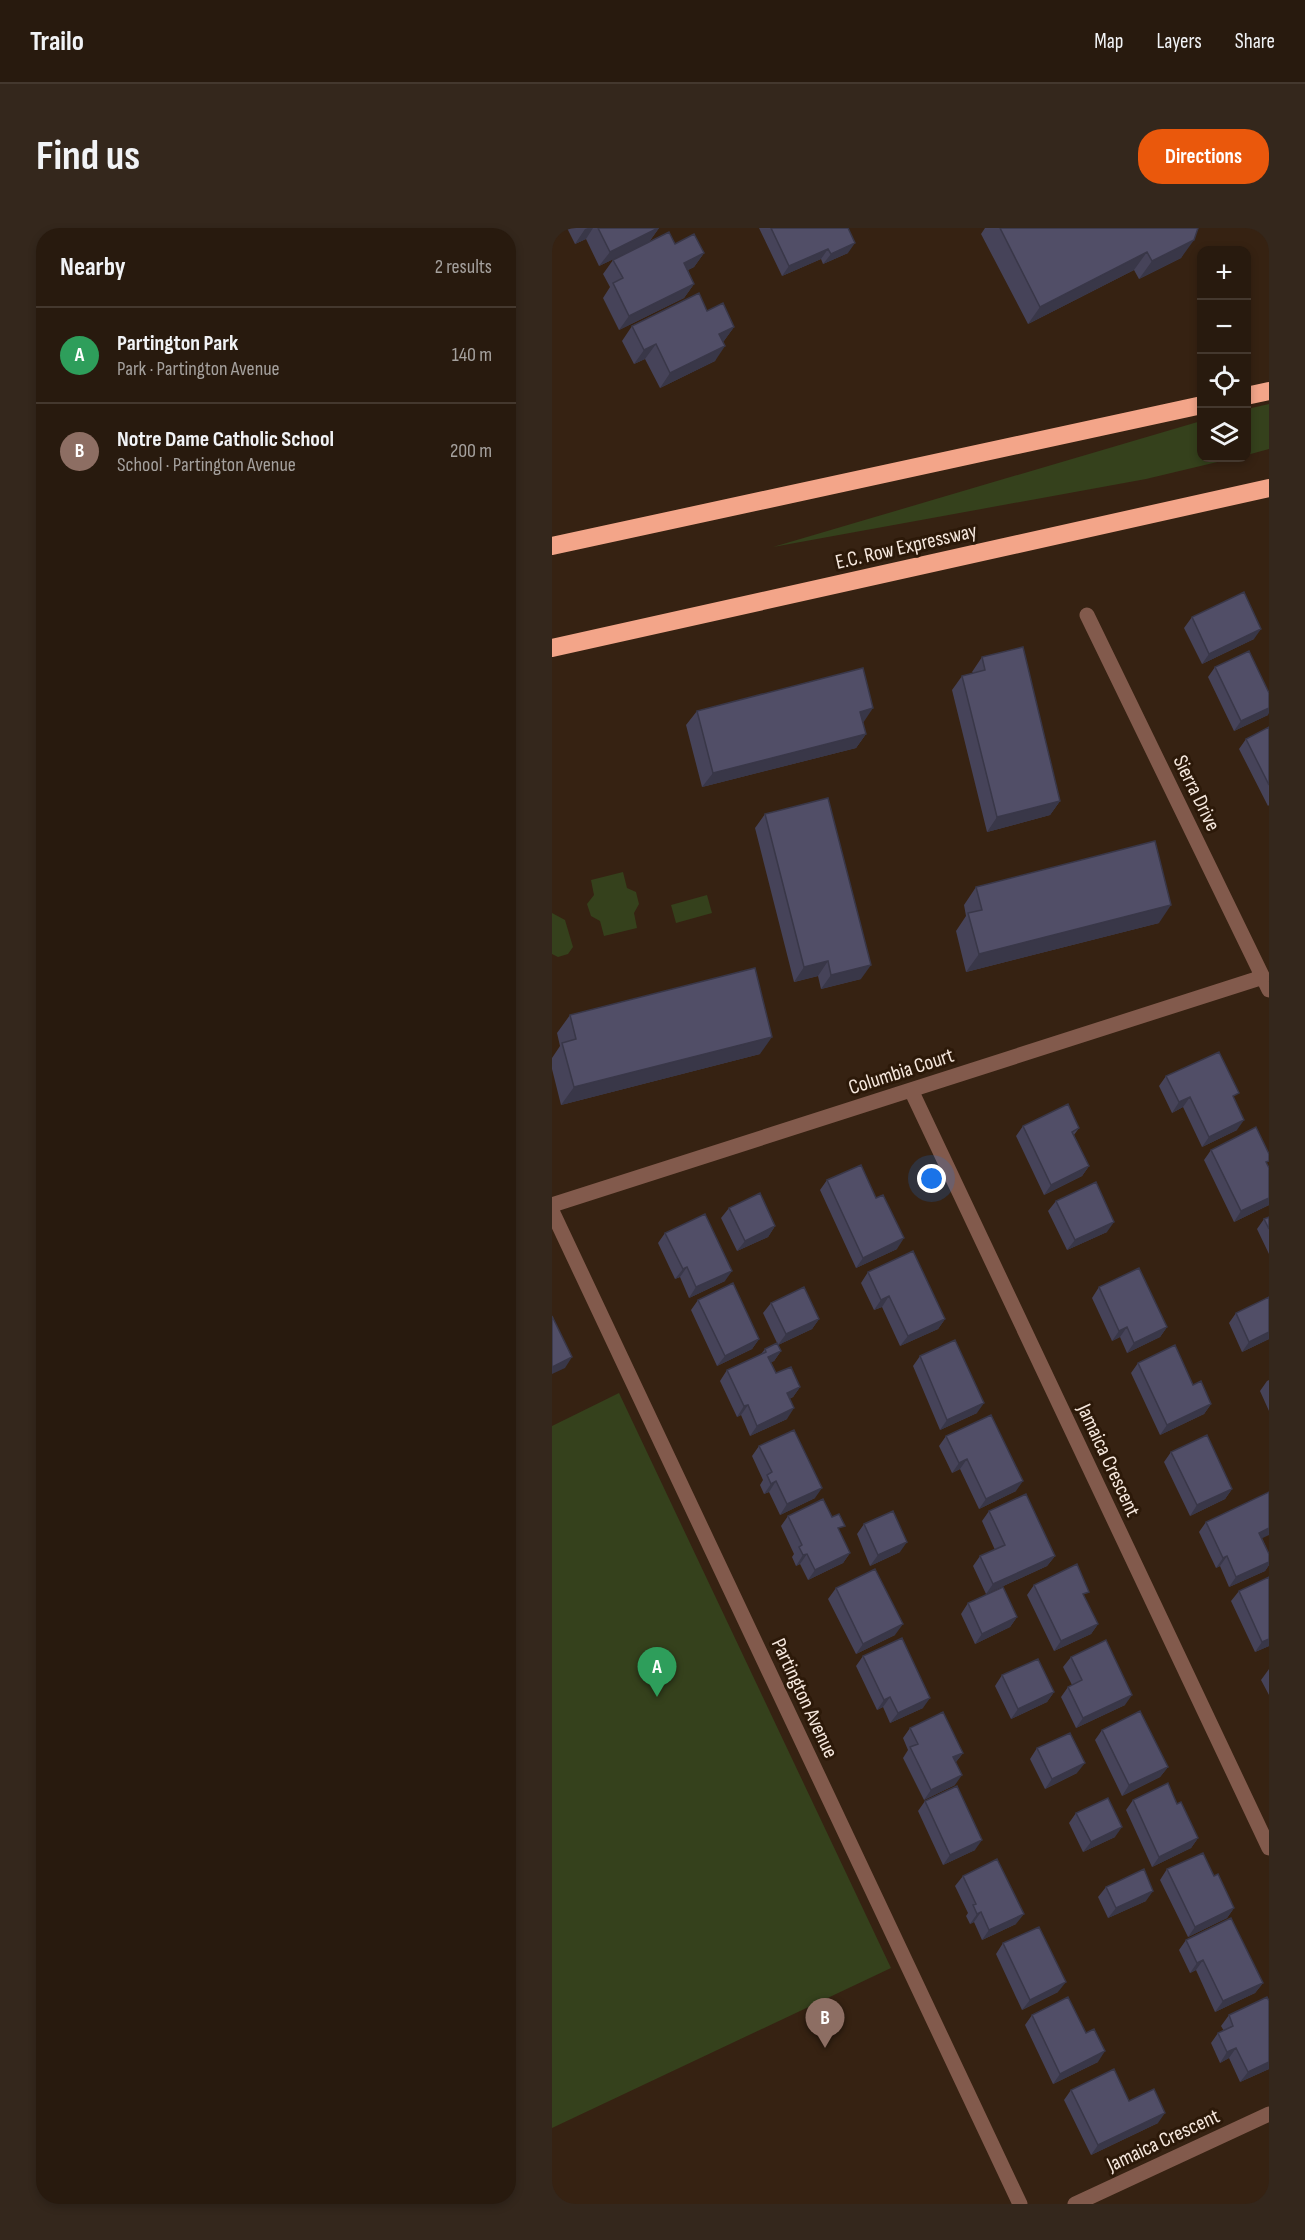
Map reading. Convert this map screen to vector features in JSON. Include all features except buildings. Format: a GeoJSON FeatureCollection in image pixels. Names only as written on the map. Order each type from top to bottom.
{"type":"FeatureCollection","features":[{"type":"Feature","properties":{"kind":"highway"},"geometry":{"type":"LineString","coordinates":[[1251,395],[1269,391]]}},
{"type":"Feature","properties":{"kind":"highway"},"geometry":{"type":"LineString","coordinates":[[552,546],[1197,406]]}},
{"type":"Feature","properties":{"kind":"highway","name":"E.C. Row Expressway"},"geometry":{"type":"LineString","coordinates":[[552,648],[1269,488]]}},
{"type":"Feature","properties":{"kind":"street","name":"Sierra Drive"},"geometry":{"type":"LineString","coordinates":[[1087,615],[1266,984]]}},
{"type":"Feature","properties":{"kind":"street","name":"Columbia Court"},"geometry":{"type":"LineString","coordinates":[[552,1204],[911,1090],[1266,984]]}},
{"type":"Feature","properties":{"kind":"street","name":"Jamaica Crescent"},"geometry":{"type":"LineString","coordinates":[[911,1090],[1269,1848]]}},
{"type":"Feature","properties":{"kind":"street","name":"Partington Avenue"},"geometry":{"type":"LineString","coordinates":[[552,1211],[1020,2204]]}},
{"type":"Feature","properties":{"kind":"street","name":"Jamaica Crescent"},"geometry":{"type":"LineString","coordinates":[[1075,2204],[1269,2114]]}},
{"type":"Feature","properties":{"kind":"green space"},"geometry":{"type":"Polygon","coordinates":[[[1269,404],[1269,449],[1251,454],[1251,408],[1269,404]]]}},
{"type":"Feature","properties":{"kind":"green space"},"geometry":{"type":"Polygon","coordinates":[[[1197,422],[1197,462],[1217,462],[1146,479],[773,547],[1197,422]]]}},
{"type":"Feature","properties":{"kind":"green space"},"geometry":{"type":"Polygon","coordinates":[[[623,872],[627,888],[636,892],[639,904],[634,913],[637,928],[604,936],[600,921],[591,916],[587,904],[594,895],[591,880],[623,872]]]}},
{"type":"Feature","properties":{"kind":"green space"},"geometry":{"type":"Polygon","coordinates":[[[707,895],[712,913],[676,923],[671,905],[707,895]]]}},
{"type":"Feature","properties":{"kind":"green space"},"geometry":{"type":"Polygon","coordinates":[[[552,913],[565,920],[573,947],[568,954],[558,957],[552,954],[552,913]]]}},
{"type":"Feature","properties":{"kind":"green space"},"geometry":{"type":"Polygon","coordinates":[[[619,1393],[891,1968],[552,2128],[552,1426],[619,1393]]]}},
{"type":"Feature","properties":{"kind":"place","name":"Partington Park"},"geometry":{"type":"Point","coordinates":[657,1697]}},
{"type":"Feature","properties":{"kind":"place","name":"Notre Dame Catholic School"},"geometry":{"type":"Point","coordinates":[825,2048]}}]}
